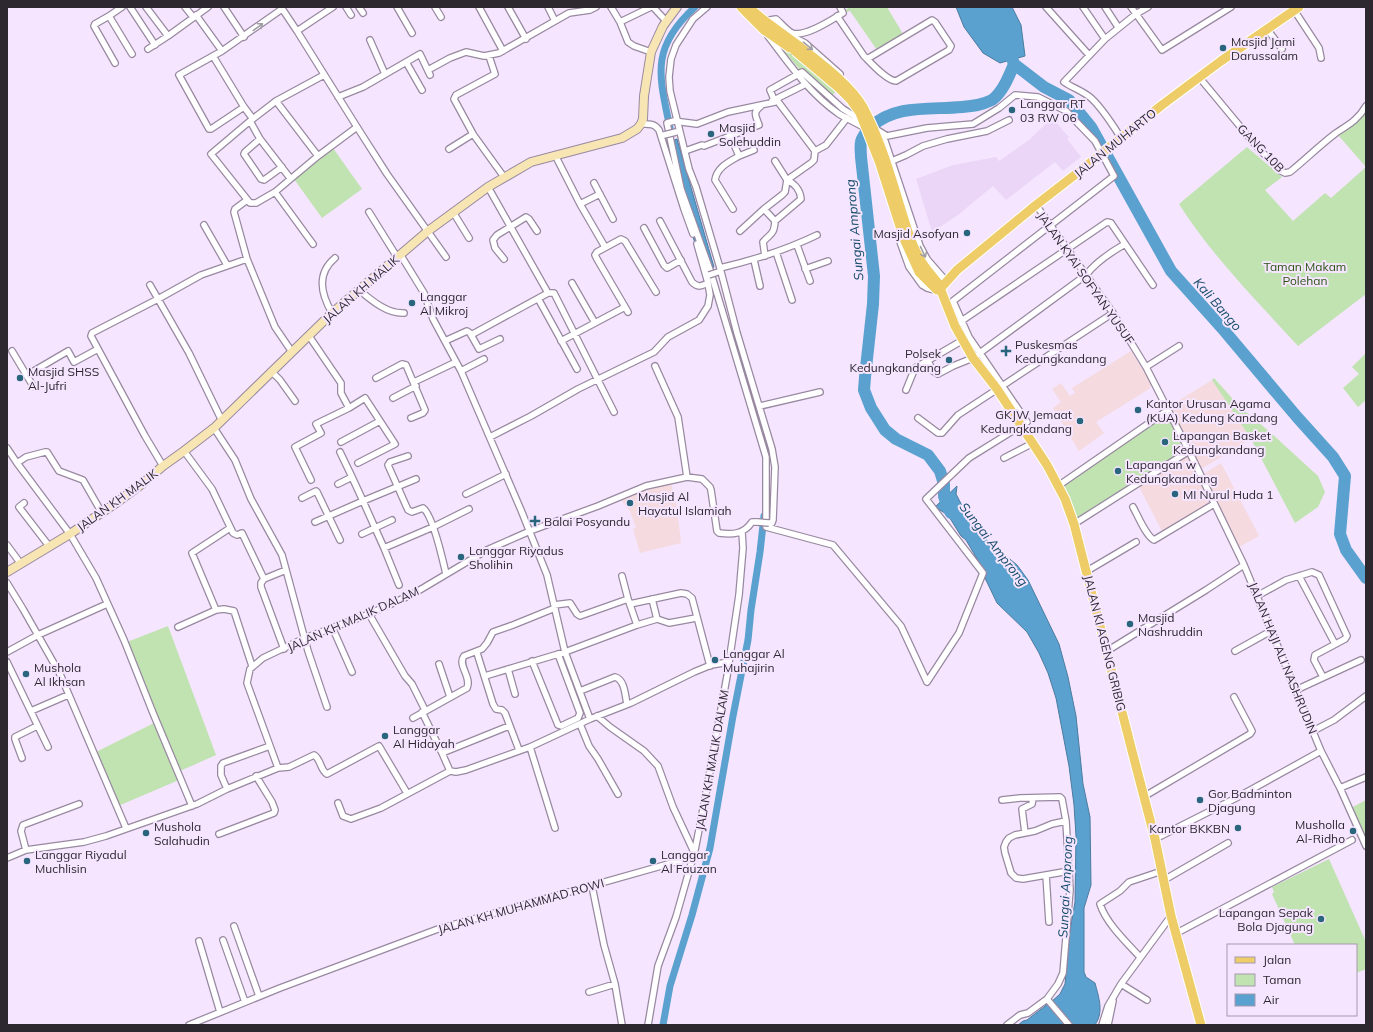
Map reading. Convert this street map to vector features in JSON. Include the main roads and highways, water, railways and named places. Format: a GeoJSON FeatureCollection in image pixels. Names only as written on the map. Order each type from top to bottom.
{"type":"FeatureCollection","features":[{"type":"Feature","properties":{"kind":"main road"},"geometry":{"type":"LineString","coordinates":[[741,7],[764,30],[795,48]]}},
{"type":"Feature","properties":{"kind":"main road"},"geometry":{"type":"LineString","coordinates":[[748,7],[795,48]]}},
{"type":"Feature","properties":{"kind":"main road","name":"JALAN MUHARTO"},"geometry":{"type":"LineString","coordinates":[[941,285],[1036,205],[1200,77],[1296,9]]}},
{"type":"Feature","properties":{"kind":"main road","name":"JALAN KI AGENG GRIBIG"},"geometry":{"type":"LineString","coordinates":[[795,48],[842,83],[854,94],[863,106],[881,149],[922,270],[941,285],[955,326],[973,358],[997,389],[1047,464],[1074,524],[1156,839],[1175,934],[1201,1025]]}},
{"type":"Feature","properties":{"kind":"water"},"geometry":{"type":"Polygon","coordinates":[[[956,7],[1012,7],[1021,25],[1025,56],[1000,63],[983,53],[964,27],[956,7]]]}},
{"type":"Feature","properties":{"kind":"water"},"geometry":{"type":"Polygon","coordinates":[[[677,139],[714,267],[704,271],[663,144],[677,139]]]}},
{"type":"Feature","properties":{"kind":"water"},"geometry":{"type":"Polygon","coordinates":[[[957,486],[956,494],[971,523],[982,536],[1017,565],[1028,580],[1059,644],[1068,677],[1076,716],[1083,784],[1090,817],[1091,885],[1084,908],[1084,972],[1086,977],[1095,983],[1099,999],[1100,1010],[1098,1020],[1095,1025],[1070,1025],[1051,1002],[1060,994],[1065,984],[1070,930],[1075,902],[1076,836],[1074,805],[1069,766],[1056,698],[1048,673],[1027,632],[997,603],[985,578],[983,569],[966,540],[961,536],[948,515],[935,507],[957,486]]]}},
{"type":"Feature","properties":{"kind":"water"},"geometry":{"type":"Polygon","coordinates":[[[1049,1003],[1067,1025],[1018,1025],[1027,1020],[1049,1003]]]}},
{"type":"Feature","properties":{"kind":"waterway"},"geometry":{"type":"LineString","coordinates":[[670,128],[661,77],[664,49],[681,22],[695,7]]}},
{"type":"Feature","properties":{"kind":"waterway","name":"Kali Bango"},"geometry":{"type":"LineString","coordinates":[[1012,58],[1014,64],[1044,87],[1069,100],[1091,127],[1171,271],[1333,457],[1345,476],[1340,534],[1346,550],[1366,578]]}},
{"type":"Feature","properties":{"kind":"waterway","name":"Sungai Amprong"},"geometry":{"type":"LineString","coordinates":[[951,513],[944,496],[944,484],[940,471],[928,455],[896,439],[885,430],[871,408],[864,390],[873,304],[874,276],[861,157],[861,144],[866,132],[871,127],[881,120],[902,111],[974,106],[992,100],[996,97],[1008,79],[1014,64]]}},
{"type":"Feature","properties":{"kind":"waterway"},"geometry":{"type":"LineString","coordinates":[[663,1025],[670,986],[692,915],[710,848],[748,640],[764,516]]}},
{"type":"Feature","properties":{"kind":"place","name":"Masjid Jami Darussalam"},"geometry":{"type":"Point","coordinates":[1223,48]}},
{"type":"Feature","properties":{"kind":"place","name":"Langgar RT 03 RW 06"},"geometry":{"type":"Point","coordinates":[1012,110]}},
{"type":"Feature","properties":{"kind":"place","name":"Masjid Solehuddin"},"geometry":{"type":"Point","coordinates":[711,134]}},
{"type":"Feature","properties":{"kind":"place","name":"Masjid Asofyan"},"geometry":{"type":"Point","coordinates":[967,233]}},
{"type":"Feature","properties":{"kind":"place","name":"Langgar Al Mikroj"},"geometry":{"type":"Point","coordinates":[412,303]}},
{"type":"Feature","properties":{"kind":"place","name":"Puskesmas Kedungkandang"},"geometry":{"type":"Point","coordinates":[1006,351]}},
{"type":"Feature","properties":{"kind":"place","name":"Polsek Kedungkandang"},"geometry":{"type":"Point","coordinates":[949,360]}},
{"type":"Feature","properties":{"kind":"place","name":"Masjid SHSS Al-Jufri"},"geometry":{"type":"Point","coordinates":[20,378]}},
{"type":"Feature","properties":{"kind":"place","name":"Kantor Urusan Agama (KUA) Kedung Kandang"},"geometry":{"type":"Point","coordinates":[1138,410]}},
{"type":"Feature","properties":{"kind":"place","name":"GKJW Jemaat Kedungkandang"},"geometry":{"type":"Point","coordinates":[1080,421]}},
{"type":"Feature","properties":{"kind":"place","name":"Lapangan Basket Kedungkandang"},"geometry":{"type":"Point","coordinates":[1165,442]}},
{"type":"Feature","properties":{"kind":"place","name":"Lapangan w Kedungkandang"},"geometry":{"type":"Point","coordinates":[1118,471]}},
{"type":"Feature","properties":{"kind":"place","name":"MI Nurul Huda 1"},"geometry":{"type":"Point","coordinates":[1175,494]}},
{"type":"Feature","properties":{"kind":"place","name":"Masjid Al Hayatul Islamiah"},"geometry":{"type":"Point","coordinates":[630,503]}},
{"type":"Feature","properties":{"kind":"place","name":"Balai Posyandu"},"geometry":{"type":"Point","coordinates":[535,521]}},
{"type":"Feature","properties":{"kind":"place","name":"Langgar Riyadus Sholihin"},"geometry":{"type":"Point","coordinates":[461,557]}},
{"type":"Feature","properties":{"kind":"place","name":"Masjid Nashruddin"},"geometry":{"type":"Point","coordinates":[1130,624]}},
{"type":"Feature","properties":{"kind":"place","name":"Langgar Al Muhajirin"},"geometry":{"type":"Point","coordinates":[715,660]}},
{"type":"Feature","properties":{"kind":"place","name":"Mushola Al Ikhsan"},"geometry":{"type":"Point","coordinates":[26,674]}},
{"type":"Feature","properties":{"kind":"place","name":"Langgar Al Hidayah"},"geometry":{"type":"Point","coordinates":[385,736]}},
{"type":"Feature","properties":{"kind":"place","name":"Gor Badminton Djagung"},"geometry":{"type":"Point","coordinates":[1200,800]}},
{"type":"Feature","properties":{"kind":"place","name":"Kantor BKKBN"},"geometry":{"type":"Point","coordinates":[1238,828]}},
{"type":"Feature","properties":{"kind":"place","name":"Musholla Al-Ridho"},"geometry":{"type":"Point","coordinates":[1353,831]}},
{"type":"Feature","properties":{"kind":"place","name":"Mushola Salahudin"},"geometry":{"type":"Point","coordinates":[146,833]}},
{"type":"Feature","properties":{"kind":"place","name":"Langgar Riyadul Muchlisin"},"geometry":{"type":"Point","coordinates":[27,861]}},
{"type":"Feature","properties":{"kind":"place","name":"Langgar Al Fauzan"},"geometry":{"type":"Point","coordinates":[653,861]}},
{"type":"Feature","properties":{"kind":"place","name":"Lapangan Sepak Bola Djagung"},"geometry":{"type":"Point","coordinates":[1321,919]}},
{"type":"Feature","properties":{"kind":"park label","name":"Taman Makam Polehan"},"geometry":{"type":"Point","coordinates":[1305,273]}}]}
